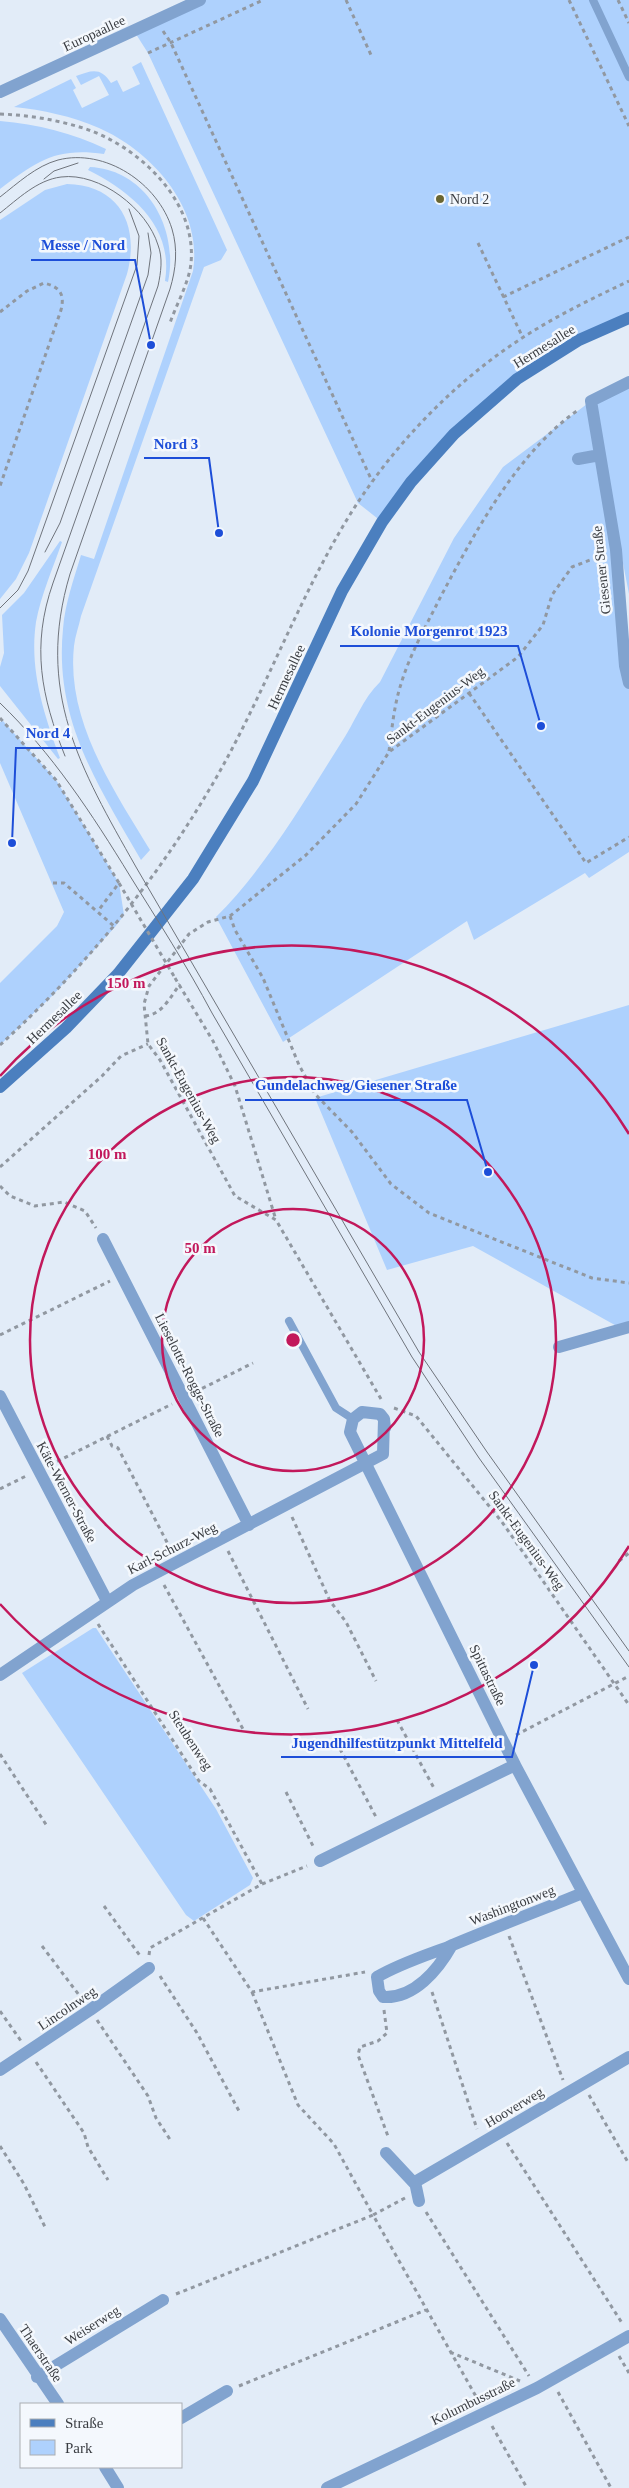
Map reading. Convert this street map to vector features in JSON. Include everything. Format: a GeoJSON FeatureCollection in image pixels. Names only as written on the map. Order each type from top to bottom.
{"type":"FeatureCollection","features":[{"type":"Feature","properties":{"kind":"main road","name":"Hermesallee"},"geometry":{"type":"LineString","coordinates":[[0,1087],[66,1028],[118,974],[193,879],[254,781],[342,591],[382,522],[411,482],[454,434],[517,379],[579,340],[629,318]]}},
{"type":"Feature","properties":{"kind":"street","name":"Europaallee"},"geometry":{"type":"LineString","coordinates":[[0,92],[200,0]]}},
{"type":"Feature","properties":{"kind":"street"},"geometry":{"type":"LineString","coordinates":[[591,401],[629,382]]}},
{"type":"Feature","properties":{"kind":"street","name":"Giesener Straße"},"geometry":{"type":"LineString","coordinates":[[591,401],[616,550],[624,666],[629,683]]}},
{"type":"Feature","properties":{"kind":"street"},"geometry":{"type":"LineString","coordinates":[[578,459],[600,455]]}},
{"type":"Feature","properties":{"kind":"street","name":"Lieselotte-Rogge-Straße"},"geometry":{"type":"LineString","coordinates":[[103,1239],[249,1525]]}},
{"type":"Feature","properties":{"kind":"street"},"geometry":{"type":"LineString","coordinates":[[559,1347],[629,1327]]}},
{"type":"Feature","properties":{"kind":"street","name":"Käte-Werner-Straße"},"geometry":{"type":"LineString","coordinates":[[0,1396],[107,1601]]}},
{"type":"Feature","properties":{"kind":"street"},"geometry":{"type":"LineString","coordinates":[[353,1419],[362,1412],[380,1414],[384,1419],[383,1454],[366,1462]]}},
{"type":"Feature","properties":{"kind":"street","name":"Spittastraße"},"geometry":{"type":"LineString","coordinates":[[353,1419],[350,1432],[515,1765],[629,1979]]}},
{"type":"Feature","properties":{"kind":"street","name":"Karl-Schurz-Weg"},"geometry":{"type":"LineString","coordinates":[[0,1676],[107,1601],[157,1572],[366,1462]]}},
{"type":"Feature","properties":{"kind":"street"},"geometry":{"type":"LineString","coordinates":[[320,1861],[442,1803],[515,1765]]}},
{"type":"Feature","properties":{"kind":"street","name":"Washingtonweg"},"geometry":{"type":"LineString","coordinates":[[377,1977],[583,1893]]}},
{"type":"Feature","properties":{"kind":"street"},"geometry":{"type":"LineString","coordinates":[[377,1977],[379,1991],[383,1997],[402,1995],[428,1977],[442,1962],[452,1945]]}},
{"type":"Feature","properties":{"kind":"street","name":"Lincolnweg"},"geometry":{"type":"LineString","coordinates":[[0,2070],[29,2052],[149,1968]]}},
{"type":"Feature","properties":{"kind":"street","name":"Hooverweg"},"geometry":{"type":"LineString","coordinates":[[416,2192],[482,2143],[629,2056]]}},
{"type":"Feature","properties":{"kind":"street"},"geometry":{"type":"LineString","coordinates":[[386,2153],[416,2192]]}},
{"type":"Feature","properties":{"kind":"street","name":"Weiserweg"},"geometry":{"type":"LineString","coordinates":[[37,2377],[163,2300]]}},
{"type":"Feature","properties":{"kind":"street","name":"Thaerstraße"},"geometry":{"type":"LineString","coordinates":[[0,2319],[37,2377],[57,2403]]}},
{"type":"Feature","properties":{"kind":"street","name":"Kolumbusstraße"},"geometry":{"type":"LineString","coordinates":[[327,2488],[537,2388],[626,2331]]}},
{"type":"Feature","properties":{"kind":"street"},"geometry":{"type":"LineString","coordinates":[[182,2417],[227,2391]]}},
{"type":"Feature","properties":{"kind":"street"},"geometry":{"type":"LineString","coordinates":[[105,2468],[118,2488]]}},
{"type":"Feature","properties":{"kind":"lane"},"geometry":{"type":"LineString","coordinates":[[593,0],[629,77]]}},
{"type":"Feature","properties":{"kind":"lane"},"geometry":{"type":"LineString","coordinates":[[290,1321],[336,1408],[353,1419]]}},
{"type":"Feature","properties":{"kind":"path"},"geometry":{"type":"LineString","coordinates":[[148,53],[263,0]]}},
{"type":"Feature","properties":{"kind":"path"},"geometry":{"type":"LineString","coordinates":[[346,0],[371,55]]}},
{"type":"Feature","properties":{"kind":"path"},"geometry":{"type":"LineString","coordinates":[[569,0],[629,126]]}},
{"type":"Feature","properties":{"kind":"path"},"geometry":{"type":"LineString","coordinates":[[618,0],[629,23]]}},
{"type":"Feature","properties":{"kind":"path"},"geometry":{"type":"LineString","coordinates":[[156,20],[171,43],[372,481]]}},
{"type":"Feature","properties":{"kind":"path"},"geometry":{"type":"LineString","coordinates":[[0,114],[54,120],[88,130],[137,157],[167,185],[183,215],[190,244],[191,264],[170,324]]}},
{"type":"Feature","properties":{"kind":"path"},"geometry":{"type":"LineString","coordinates":[[503,297],[629,237]]}},
{"type":"Feature","properties":{"kind":"path"},"geometry":{"type":"LineString","coordinates":[[478,243],[523,338]]}},
{"type":"Feature","properties":{"kind":"path"},"geometry":{"type":"LineString","coordinates":[[0,1044],[52,996],[116,927],[156,873],[206,796],[236,743],[318,572],[340,531],[372,481],[420,424],[458,388],[523,338],[581,304],[629,281]]}},
{"type":"Feature","properties":{"kind":"path"},"geometry":{"type":"LineString","coordinates":[[0,312],[27,291],[44,283],[53,286],[62,293],[64,299],[62,310],[0,486]]}},
{"type":"Feature","properties":{"kind":"path"},"geometry":{"type":"LineString","coordinates":[[389,752],[400,685],[409,662],[470,541],[522,466],[548,434],[591,401]]}},
{"type":"Feature","properties":{"kind":"path","name":"Sankt-Eugenius-Weg"},"geometry":{"type":"LineString","coordinates":[[383,1401],[377,1397],[276,1220],[235,1196],[160,1060],[148,1044],[144,1004],[149,986],[189,934],[208,922],[230,916],[306,856],[356,804],[389,752],[518,657],[543,625],[552,595],[572,567],[616,550]]}},
{"type":"Feature","properties":{"kind":"path"},"geometry":{"type":"LineString","coordinates":[[469,693],[586,863],[629,837]]}},
{"type":"Feature","properties":{"kind":"path"},"geometry":{"type":"LineString","coordinates":[[0,718],[56,780],[213,1041],[235,1086],[276,1220]]}},
{"type":"Feature","properties":{"kind":"path"},"geometry":{"type":"LineString","coordinates":[[53,883],[64,883],[116,927]]}},
{"type":"Feature","properties":{"kind":"path"},"geometry":{"type":"LineString","coordinates":[[98,911],[119,883]]}},
{"type":"Feature","properties":{"kind":"path"},"geometry":{"type":"LineString","coordinates":[[230,916],[235,930],[263,978],[299,1065],[315,1094],[352,1132],[391,1184],[429,1213],[592,1278],[629,1283]]}},
{"type":"Feature","properties":{"kind":"path"},"geometry":{"type":"LineString","coordinates":[[145,1016],[153,1016],[162,1008],[180,984]]}},
{"type":"Feature","properties":{"kind":"path"},"geometry":{"type":"LineString","coordinates":[[0,1167],[102,1076],[121,1056],[148,1044]]}},
{"type":"Feature","properties":{"kind":"path"},"geometry":{"type":"LineString","coordinates":[[0,1186],[10,1196],[35,1206],[64,1202],[85,1211],[103,1239]]}},
{"type":"Feature","properties":{"kind":"path"},"geometry":{"type":"LineString","coordinates":[[0,1335],[122,1275]]}},
{"type":"Feature","properties":{"kind":"path"},"geometry":{"type":"LineString","coordinates":[[0,1489],[253,1363]]}},
{"type":"Feature","properties":{"kind":"path","name":"Sankt-Eugenius-Weg"},"geometry":{"type":"LineString","coordinates":[[385,1423],[390,1406],[416,1416],[502,1522],[629,1705]]}},
{"type":"Feature","properties":{"kind":"path"},"geometry":{"type":"LineString","coordinates":[[107,1436],[112,1446],[118,1448],[177,1562]]}},
{"type":"Feature","properties":{"kind":"path"},"geometry":{"type":"LineString","coordinates":[[287,1505],[330,1601],[346,1622],[376,1680]]}},
{"type":"Feature","properties":{"kind":"path"},"geometry":{"type":"LineString","coordinates":[[222,1539],[308,1709]]}},
{"type":"Feature","properties":{"kind":"path"},"geometry":{"type":"LineString","coordinates":[[619,1560],[629,1553]]}},
{"type":"Feature","properties":{"kind":"path"},"geometry":{"type":"LineString","coordinates":[[157,1572],[244,1732]]}},
{"type":"Feature","properties":{"kind":"path","name":"Steubenweg"},"geometry":{"type":"LineString","coordinates":[[91,1613],[199,1781],[210,1789],[262,1884]]}},
{"type":"Feature","properties":{"kind":"path"},"geometry":{"type":"LineString","coordinates":[[513,1737],[629,1676]]}},
{"type":"Feature","properties":{"kind":"path"},"geometry":{"type":"LineString","coordinates":[[397,1720],[442,1803]]}},
{"type":"Feature","properties":{"kind":"path"},"geometry":{"type":"LineString","coordinates":[[340,1749],[383,1831]]}},
{"type":"Feature","properties":{"kind":"path"},"geometry":{"type":"LineString","coordinates":[[0,1754],[46,1826]]}},
{"type":"Feature","properties":{"kind":"path"},"geometry":{"type":"LineString","coordinates":[[149,1968],[150,1948],[262,1884],[320,1861],[286,1792]]}},
{"type":"Feature","properties":{"kind":"path"},"geometry":{"type":"LineString","coordinates":[[104,1906],[149,1968]]}},
{"type":"Feature","properties":{"kind":"path"},"geometry":{"type":"LineString","coordinates":[[203,1918],[252,1992],[298,2106],[334,2144],[484,2412]]}},
{"type":"Feature","properties":{"kind":"path"},"geometry":{"type":"LineString","coordinates":[[505,1924],[567,2092]]}},
{"type":"Feature","properties":{"kind":"path"},"geometry":{"type":"LineString","coordinates":[[42,1946],[90,2010],[148,2096],[156,2118],[171,2141]]}},
{"type":"Feature","properties":{"kind":"path"},"geometry":{"type":"LineString","coordinates":[[149,1968],[154,1966],[196,2032],[239,2112]]}},
{"type":"Feature","properties":{"kind":"path"},"geometry":{"type":"LineString","coordinates":[[252,1992],[363,1971],[377,1977]]}},
{"type":"Feature","properties":{"kind":"path"},"geometry":{"type":"LineString","coordinates":[[428,1977],[482,2143]]}},
{"type":"Feature","properties":{"kind":"path"},"geometry":{"type":"LineString","coordinates":[[383,1997],[386,2033],[378,2041],[360,2047],[358,2055],[398,2167]]}},
{"type":"Feature","properties":{"kind":"path"},"geometry":{"type":"LineString","coordinates":[[0,2011],[84,2134],[88,2146],[108,2180]]}},
{"type":"Feature","properties":{"kind":"path"},"geometry":{"type":"LineString","coordinates":[[583,2083],[629,2164]]}},
{"type":"Feature","properties":{"kind":"path"},"geometry":{"type":"LineString","coordinates":[[500,2132],[626,2331]]}},
{"type":"Feature","properties":{"kind":"path"},"geometry":{"type":"LineString","coordinates":[[0,2146],[24,2184],[45,2227]]}},
{"type":"Feature","properties":{"kind":"path"},"geometry":{"type":"LineString","coordinates":[[163,2300],[373,2215],[416,2192],[537,2388]]}},
{"type":"Feature","properties":{"kind":"path"},"geometry":{"type":"LineString","coordinates":[[227,2391],[426,2310]]}},
{"type":"Feature","properties":{"kind":"path"},"geometry":{"type":"LineString","coordinates":[[450,2352],[537,2388]]}},
{"type":"Feature","properties":{"kind":"path"},"geometry":{"type":"LineString","coordinates":[[550,2380],[611,2488]]}},
{"type":"Feature","properties":{"kind":"path"},"geometry":{"type":"LineString","coordinates":[[492,2426],[527,2488]]}},
{"type":"Feature","properties":{"kind":"green space","name":"Nord 2"},"geometry":{"type":"Polygon","coordinates":[[[200,0],[629,0],[629,318],[517,379],[454,434],[382,522],[358,503],[148,53],[134,31],[200,0]]]}},
{"type":"Feature","properties":{"kind":"green space"},"geometry":{"type":"Polygon","coordinates":[[[141,62],[227,250],[221,260],[204,267],[81,616],[74,646],[73,674],[77,701],[85,727],[95,753],[121,803],[150,850],[141,860],[95,778],[72,722],[65,693],[62,662],[63,629],[68,600],[81,555],[94,559],[193,271],[194,248],[190,226],[182,205],[170,185],[155,167],[138,152],[119,138],[78,120],[57,114],[14,107],[71,79],[76,88],[73,90],[82,108],[109,95],[99,76],[81,85],[76,76],[91,71],[100,72],[111,83],[117,80],[123,92],[140,84],[132,67],[141,62]]]}},
{"type":"Feature","properties":{"kind":"green space"},"geometry":{"type":"Polygon","coordinates":[[[0,121],[28,124],[54,130],[106,149],[104,154],[73,153],[48,158],[25,171],[0,189],[0,121]]]}},
{"type":"Feature","properties":{"kind":"green space"},"geometry":{"type":"Polygon","coordinates":[[[90,167],[110,171],[128,179],[143,191],[155,206],[169,243],[168,282],[165,281],[166,262],[163,244],[156,228],[146,213],[120,189],[88,170],[90,167]]]}},
{"type":"Feature","properties":{"kind":"green space"},"geometry":{"type":"Polygon","coordinates":[[[67,184],[85,186],[101,192],[113,200],[122,211],[128,225],[131,240],[130,256],[127,274],[29,553],[16,579],[0,599],[0,220],[45,190],[67,184]]]}},
{"type":"Feature","properties":{"kind":"green space"},"geometry":{"type":"Polygon","coordinates":[[[629,383],[629,594],[596,424],[629,683],[629,852],[589,878],[585,873],[474,940],[467,921],[283,1042],[216,917],[268,856],[346,736],[364,703],[380,682],[454,538],[503,467],[591,401],[629,383]]]}},
{"type":"Feature","properties":{"kind":"green space"},"geometry":{"type":"Polygon","coordinates":[[[60,541],[62,542],[38,612],[34,640],[39,691],[60,758],[58,759],[0,686],[0,667],[4,653],[2,615],[24,593],[60,541]]]}},
{"type":"Feature","properties":{"kind":"green space"},"geometry":{"type":"Polygon","coordinates":[[[3,721],[56,780],[119,883],[124,915],[52,996],[0,1045],[0,983],[57,926],[64,912],[0,763],[0,722],[3,721]]]}},
{"type":"Feature","properties":{"kind":"green space"},"geometry":{"type":"Polygon","coordinates":[[[629,1005],[629,1327],[622,1329],[473,1246],[387,1270],[315,1098],[629,1005]]]}},
{"type":"Feature","properties":{"kind":"green space"},"geometry":{"type":"Polygon","coordinates":[[[93,1628],[96,1628],[216,1809],[253,1878],[250,1885],[194,1921],[186,1915],[22,1673],[93,1628]]]}},
{"type":"Feature","properties":{"kind":"tram line"},"geometry":{"type":"LineString","coordinates":[[0,197],[42,166],[58,160],[94,159],[111,164],[127,173],[155,197],[165,212],[172,229],[175,244],[175,266],[170,289],[70,574],[60,616],[58,655],[61,692],[69,727],[81,762],[97,796],[136,867],[419,1352],[487,1452],[629,1651]]}},
{"type":"Feature","properties":{"kind":"tram line"},"geometry":{"type":"LineString","coordinates":[[44,179],[54,171],[78,163]]}},
{"type":"Feature","properties":{"kind":"tram line"},"geometry":{"type":"LineString","coordinates":[[0,213],[28,191],[52,179],[76,177],[91,180],[106,187],[133,206],[144,218],[161,255],[158,286],[46,606],[42,628],[42,671],[50,713],[65,756]]}},
{"type":"Feature","properties":{"kind":"tram line"},"geometry":{"type":"LineString","coordinates":[[0,608],[18,590],[28,571],[137,265],[139,236],[129,209]]}},
{"type":"Feature","properties":{"kind":"tram line"},"geometry":{"type":"LineString","coordinates":[[45,552],[60,523],[148,275],[151,253],[148,233]]}},
{"type":"Feature","properties":{"kind":"tram line"},"geometry":{"type":"LineString","coordinates":[[0,703],[54,763],[101,830],[182,961],[412,1357],[479,1458],[629,1667]]}},
{"type":"Feature","properties":{"kind":"place","name":"Nord 2"},"geometry":{"type":"Point","coordinates":[440,199]}},
{"type":"Feature","properties":{"kind":"place","name":"Messe / Nord"},"geometry":{"type":"Point","coordinates":[151,345]}},
{"type":"Feature","properties":{"kind":"place","name":"Nord 3"},"geometry":{"type":"Point","coordinates":[219,533]}},
{"type":"Feature","properties":{"kind":"place","name":"Kolonie Morgenrot 1923"},"geometry":{"type":"Point","coordinates":[541,726]}},
{"type":"Feature","properties":{"kind":"place","name":"Nord 4"},"geometry":{"type":"Point","coordinates":[12,843]}},
{"type":"Feature","properties":{"kind":"place","name":"Gundelachweg/Giesener Straße"},"geometry":{"type":"Point","coordinates":[488,1172]}},
{"type":"Feature","properties":{"kind":"place","name":"Jugendhilfestützpunkt Mittelfeld"},"geometry":{"type":"Point","coordinates":[534,1665]}}]}
